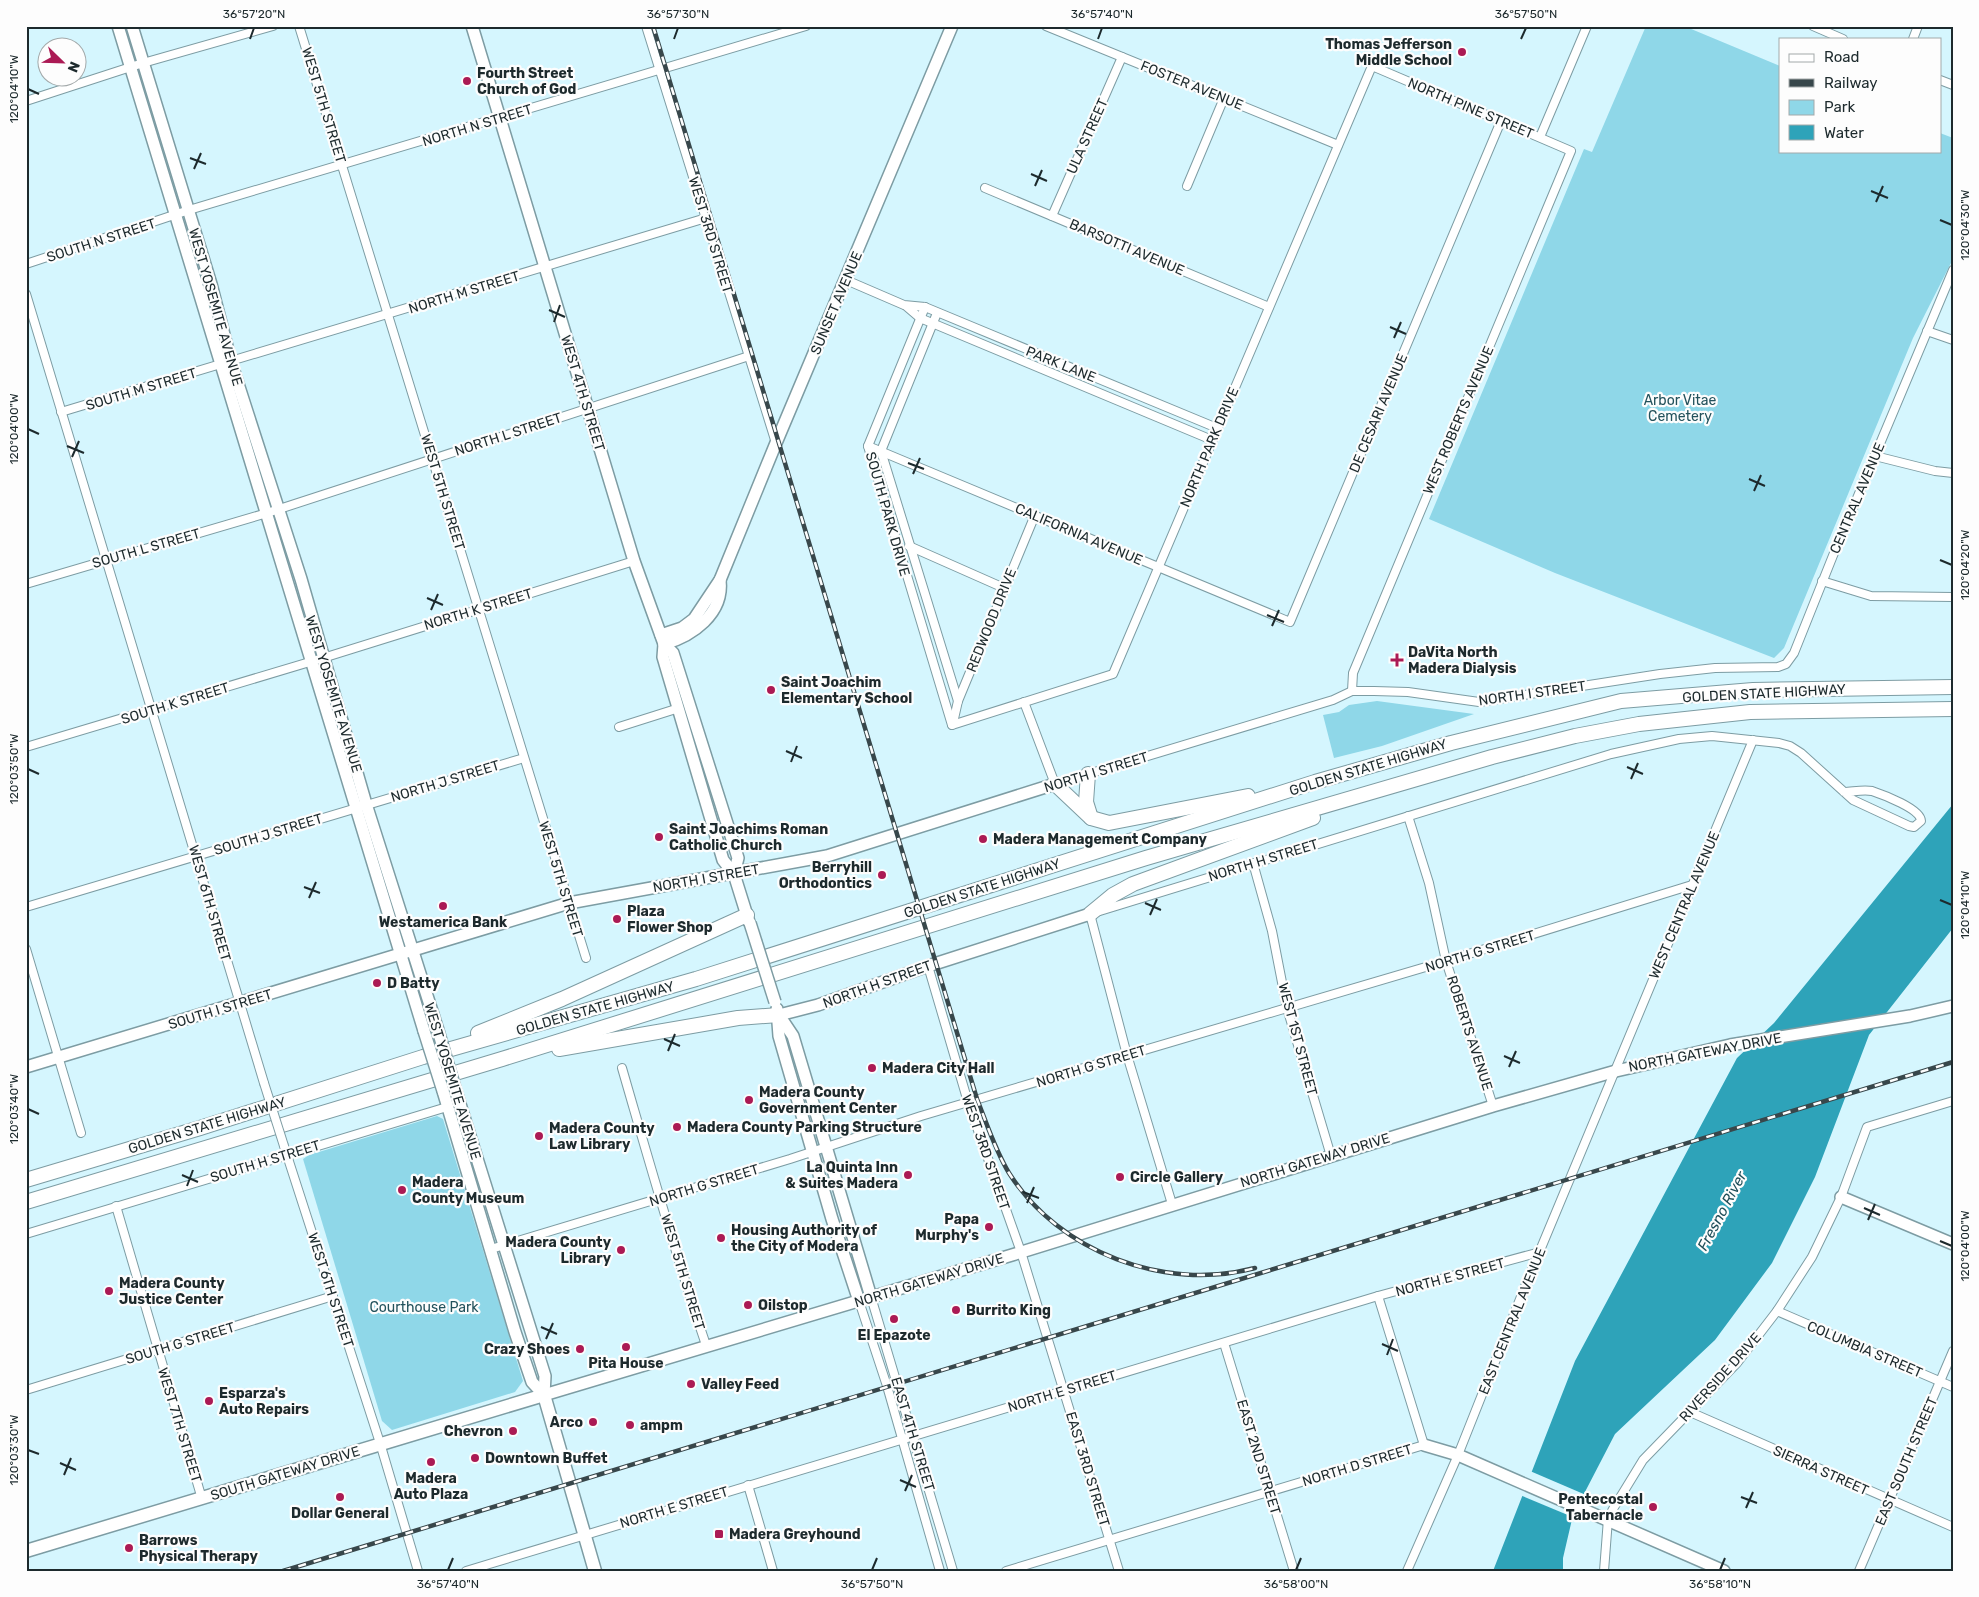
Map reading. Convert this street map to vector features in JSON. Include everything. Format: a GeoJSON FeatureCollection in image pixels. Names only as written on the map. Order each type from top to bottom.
{"type":"FeatureCollection","features":[{"type":"Feature","properties":{"kind":"highway","name":"GOLDEN STATE HIGHWAY"},"geometry":{"type":"LineString","coordinates":[[26,1180],[200,1128],[423,1057],[706,976],[1315,782],[1451,743],[1621,701],[1753,690],[1953,687]]}},
{"type":"Feature","properties":{"kind":"highway","name":"GOLDEN STATE HIGHWAY"},"geometry":{"type":"LineString","coordinates":[[26,1202],[502,1059],[1146,858],[1501,754],[1575,736],[1638,724],[1750,712],[1953,709]]}},
{"type":"Feature","properties":{"kind":"highway"},"geometry":{"type":"LineString","coordinates":[[1088,774],[1086,802],[1091,818]]}},
{"type":"Feature","properties":{"kind":"highway"},"geometry":{"type":"LineString","coordinates":[[1090,914],[1113,894],[1133,884],[1424,778]]}},
{"type":"Feature","properties":{"kind":"highway"},"geometry":{"type":"LineString","coordinates":[[1055,784],[1091,818],[1099,822],[1120,821],[1315,782]]}},
{"type":"Feature","properties":{"kind":"highway"},"geometry":{"type":"LineString","coordinates":[[423,1057],[748,919]]}},
{"type":"Feature","properties":{"kind":"highway"},"geometry":{"type":"LineString","coordinates":[[502,1059],[729,1019],[777,1008]]}},
{"type":"Feature","properties":{"kind":"main road","name":"WEST YOSEMITE AVENUE"},"geometry":{"type":"LineString","coordinates":[[118,26],[176,216],[278,510],[346,728],[362,806],[400,954],[532,1382],[544,1395]]}},
{"type":"Feature","properties":{"kind":"main road","name":"WEST YOSEMITE AVENUE"},"geometry":{"type":"LineString","coordinates":[[132,26],[189,210],[226,363],[267,513],[311,662],[414,950],[503,1245],[545,1376],[544,1395]]}},
{"type":"Feature","properties":{"kind":"main road","name":"WEST 4TH STREET"},"geometry":{"type":"LineString","coordinates":[[472,26],[634,561],[663,639],[673,653],[738,858],[734,874]]}},
{"type":"Feature","properties":{"kind":"main road","name":"SUNSET AVENUE"},"geometry":{"type":"LineString","coordinates":[[663,639],[694,619],[720,580],[952,26]]}},
{"type":"Feature","properties":{"kind":"main road","name":"WEST 4TH STREET"},"geometry":{"type":"LineString","coordinates":[[663,639],[663,657],[723,860],[734,874],[777,1008],[793,1036],[871,1297]]}},
{"type":"Feature","properties":{"kind":"main road","name":"NORTH I STREET"},"geometry":{"type":"LineString","coordinates":[[414,950],[568,903],[827,856],[1055,784]]}},
{"type":"Feature","properties":{"kind":"main road","name":"NORTH H STREET"},"geometry":{"type":"LineString","coordinates":[[777,1008],[818,1005],[928,966],[1090,914]]}},
{"type":"Feature","properties":{"kind":"main road","name":"SOUTH I STREET"},"geometry":{"type":"LineString","coordinates":[[26,1067],[414,950]]}},
{"type":"Feature","properties":{"kind":"main road","name":"NORTH GATEWAY DRIVE"},"geometry":{"type":"LineString","coordinates":[[544,1395],[1021,1252],[1493,1106],[1616,1071],[1730,1045],[1910,1016],[1953,1006]]}},
{"type":"Feature","properties":{"kind":"main road","name":"WEST 4TH STREET"},"geometry":{"type":"LineString","coordinates":[[777,1008],[779,1036],[814,1151],[832,1219],[859,1301]]}},
{"type":"Feature","properties":{"kind":"main road"},"geometry":{"type":"LineString","coordinates":[[447,1107],[460,1104]]}},
{"type":"Feature","properties":{"kind":"main road"},"geometry":{"type":"LineString","coordinates":[[1841,1197],[1953,1244]]}},
{"type":"Feature","properties":{"kind":"main road"},"geometry":{"type":"LineString","coordinates":[[544,1395],[595,1571]]}},
{"type":"Feature","properties":{"kind":"main road","name":"SOUTH GATEWAY DRIVE"},"geometry":{"type":"LineString","coordinates":[[26,1551],[544,1395]]}},
{"type":"Feature","properties":{"kind":"main road","name":"NORTH D STREET"},"geometry":{"type":"LineString","coordinates":[[1424,1445],[1458,1455],[1724,1571]]}},
{"type":"Feature","properties":{"kind":"street"},"geometry":{"type":"LineString","coordinates":[[26,101],[143,63],[273,26]]}},
{"type":"Feature","properties":{"kind":"street","name":"WEST 5TH STREET"},"geometry":{"type":"LineString","coordinates":[[299,26],[586,958]]}},
{"type":"Feature","properties":{"kind":"street","name":"WEST 3RD STREET"},"geometry":{"type":"LineString","coordinates":[[646,26],[776,443]]}},
{"type":"Feature","properties":{"kind":"street","name":"NORTH N STREET"},"geometry":{"type":"LineString","coordinates":[[176,216],[189,210],[342,166],[806,26]]}},
{"type":"Feature","properties":{"kind":"street","name":"FOSTER AVENUE"},"geometry":{"type":"LineString","coordinates":[[1046,26],[1338,145]]}},
{"type":"Feature","properties":{"kind":"street"},"geometry":{"type":"LineString","coordinates":[[1540,137],[1587,26]]}},
{"type":"Feature","properties":{"kind":"street"},"geometry":{"type":"LineString","coordinates":[[1813,26],[1841,38]]}},
{"type":"Feature","properties":{"kind":"street"},"geometry":{"type":"LineString","coordinates":[[1912,38],[1918,26]]}},
{"type":"Feature","properties":{"kind":"street","name":"ULA STREET"},"geometry":{"type":"LineString","coordinates":[[1052,216],[1122,57]]}},
{"type":"Feature","properties":{"kind":"street","name":"NORTH PINE STREET"},"geometry":{"type":"LineString","coordinates":[[1372,66],[1571,151]]}},
{"type":"Feature","properties":{"kind":"street","name":"NORTH PARK DRIVE"},"geometry":{"type":"LineString","coordinates":[[952,725],[1112,674],[1372,66]]}},
{"type":"Feature","properties":{"kind":"street"},"geometry":{"type":"LineString","coordinates":[[1187,186],[1224,98]]}},
{"type":"Feature","properties":{"kind":"street","name":"DE CESARI AVENUE"},"geometry":{"type":"LineString","coordinates":[[1290,622],[1501,121]]}},
{"type":"Feature","properties":{"kind":"street","name":"WEST ROBERTS AVENUE"},"geometry":{"type":"LineString","coordinates":[[1352,691],[1353,673],[1571,151]]}},
{"type":"Feature","properties":{"kind":"street","name":"BARSOTTI AVENUE"},"geometry":{"type":"LineString","coordinates":[[985,188],[1269,307]]}},
{"type":"Feature","properties":{"kind":"street","name":"SOUTH N STREET"},"geometry":{"type":"LineString","coordinates":[[26,264],[176,216]]}},
{"type":"Feature","properties":{"kind":"street","name":"NORTH M STREET"},"geometry":{"type":"LineString","coordinates":[[226,363],[706,218]]}},
{"type":"Feature","properties":{"kind":"street"},"geometry":{"type":"LineString","coordinates":[[1953,270],[1927,331],[1953,340]]}},
{"type":"Feature","properties":{"kind":"street","name":"PARK LANE"},"geometry":{"type":"LineString","coordinates":[[846,280],[904,304],[925,307],[1217,428]]}},
{"type":"Feature","properties":{"kind":"street","name":"WEST 6TH STREET"},"geometry":{"type":"LineString","coordinates":[[26,294],[108,560],[239,1004],[380,1443],[418,1571]]}},
{"type":"Feature","properties":{"kind":"street","name":"PARK LANE"},"geometry":{"type":"LineString","coordinates":[[904,304],[920,318],[1212,440]]}},
{"type":"Feature","properties":{"kind":"street","name":"SOUTH PARK DRIVE"},"geometry":{"type":"LineString","coordinates":[[925,307],[868,446],[952,725]]}},
{"type":"Feature","properties":{"kind":"street","name":"SOUTH PARK DRIVE"},"geometry":{"type":"LineString","coordinates":[[937,313],[881,451],[958,701]]}},
{"type":"Feature","properties":{"kind":"street","name":"CENTRAL AVENUE"},"geometry":{"type":"LineString","coordinates":[[1786,664],[1794,653],[1822,581],[1927,331]]}},
{"type":"Feature","properties":{"kind":"street","name":"NORTH L STREET"},"geometry":{"type":"LineString","coordinates":[[267,513],[749,356]]}},
{"type":"Feature","properties":{"kind":"street","name":"SOUTH M STREET"},"geometry":{"type":"LineString","coordinates":[[61,412],[226,363]]}},
{"type":"Feature","properties":{"kind":"street","name":"CALIFORNIA AVENUE"},"geometry":{"type":"LineString","coordinates":[[868,446],[1290,622]]}},
{"type":"Feature","properties":{"kind":"street"},"geometry":{"type":"LineString","coordinates":[[1875,456],[1935,471],[1953,472]]}},
{"type":"Feature","properties":{"kind":"street","name":"SOUTH L STREET"},"geometry":{"type":"LineString","coordinates":[[26,584],[267,513]]}},
{"type":"Feature","properties":{"kind":"street","name":"REDWOOD DRIVE"},"geometry":{"type":"LineString","coordinates":[[952,725],[958,701],[1035,516]]}},
{"type":"Feature","properties":{"kind":"street"},"geometry":{"type":"LineString","coordinates":[[910,546],[1004,588]]}},
{"type":"Feature","properties":{"kind":"street","name":"NORTH K STREET"},"geometry":{"type":"LineString","coordinates":[[323,658],[634,561]]}},
{"type":"Feature","properties":{"kind":"street"},"geometry":{"type":"LineString","coordinates":[[1822,581],[1871,596],[1953,597]]}},
{"type":"Feature","properties":{"kind":"street","name":"SOUTH K STREET"},"geometry":{"type":"LineString","coordinates":[[26,747],[323,658]]}},
{"type":"Feature","properties":{"kind":"street","name":"NORTH I STREET"},"geometry":{"type":"LineString","coordinates":[[1055,784],[1333,700],[1352,691],[1408,692],[1479,702],[1660,674],[1715,668],[1778,667],[1786,664]]}},
{"type":"Feature","properties":{"kind":"street"},"geometry":{"type":"LineString","coordinates":[[1024,702],[1055,784]]}},
{"type":"Feature","properties":{"kind":"street"},"geometry":{"type":"LineString","coordinates":[[619,727],[679,708]]}},
{"type":"Feature","properties":{"kind":"street","name":"NORTH H STREET"},"geometry":{"type":"LineString","coordinates":[[1090,914],[1611,754],[1679,739],[1712,736],[1790,746],[1844,792],[1862,806],[1909,826],[1914,827],[1921,821],[1921,817],[1915,810],[1871,791],[1844,792]]}},
{"type":"Feature","properties":{"kind":"street","name":"WEST CENTRAL AVENUE"},"geometry":{"type":"LineString","coordinates":[[1616,1071],[1753,740]]}},
{"type":"Feature","properties":{"kind":"street","name":"NORTH J STREET"},"geometry":{"type":"LineString","coordinates":[[362,806],[524,758]]}},
{"type":"Feature","properties":{"kind":"street","name":"SOUTH J STREET"},"geometry":{"type":"LineString","coordinates":[[26,907],[362,806]]}},
{"type":"Feature","properties":{"kind":"street","name":"ROBERTS AVENUE"},"geometry":{"type":"LineString","coordinates":[[1408,816],[1429,883],[1446,961],[1493,1106]]}},
{"type":"Feature","properties":{"kind":"street","name":"WEST 1ST STREET"},"geometry":{"type":"LineString","coordinates":[[1253,863],[1272,930],[1286,1008],[1331,1156]]}},
{"type":"Feature","properties":{"kind":"street","name":"NORTH G STREET"},"geometry":{"type":"LineString","coordinates":[[491,1249],[968,1102],[1446,961],[1692,885]]}},
{"type":"Feature","properties":{"kind":"street"},"geometry":{"type":"LineString","coordinates":[[1090,914],[1127,1055],[1172,1204]]}},
{"type":"Feature","properties":{"kind":"street"},"geometry":{"type":"LineString","coordinates":[[26,948],[60,1057],[81,1133]]}},
{"type":"Feature","properties":{"kind":"street","name":"WEST 3RD STREET"},"geometry":{"type":"LineString","coordinates":[[928,966],[968,1102],[1021,1252]]}},
{"type":"Feature","properties":{"kind":"street"},"geometry":{"type":"LineString","coordinates":[[622,1068],[661,1198]]}},
{"type":"Feature","properties":{"kind":"street","name":"EAST CENTRAL AVENUE"},"geometry":{"type":"LineString","coordinates":[[1406,1571],[1458,1455],[1616,1071]]}},
{"type":"Feature","properties":{"kind":"street","name":"RIVERSIDE DRIVE"},"geometry":{"type":"LineString","coordinates":[[1604,1571],[1608,1519],[1643,1460],[1737,1363],[1777,1311],[1812,1257],[1841,1197],[1867,1127],[1953,1101]]}},
{"type":"Feature","properties":{"kind":"street","name":"SOUTH H STREET"},"geometry":{"type":"LineString","coordinates":[[26,1234],[447,1107]]}},
{"type":"Feature","properties":{"kind":"street","name":"WEST 5TH STREET"},"geometry":{"type":"LineString","coordinates":[[661,1198],[680,1271],[706,1345]]}},
{"type":"Feature","properties":{"kind":"street","name":"WEST 7TH STREET"},"geometry":{"type":"LineString","coordinates":[[116,1206],[202,1499]]}},
{"type":"Feature","properties":{"kind":"street","name":"EAST 3RD STREET"},"geometry":{"type":"LineString","coordinates":[[1021,1252],[1120,1571]]}},
{"type":"Feature","properties":{"kind":"street","name":"NORTH E STREET"},"geometry":{"type":"LineString","coordinates":[[466,1571],[1378,1296],[1540,1252]]}},
{"type":"Feature","properties":{"kind":"street","name":"SOUTH G STREET"},"geometry":{"type":"LineString","coordinates":[[26,1390],[333,1296]]}},
{"type":"Feature","properties":{"kind":"street"},"geometry":{"type":"LineString","coordinates":[[1378,1296],[1424,1445]]}},
{"type":"Feature","properties":{"kind":"street","name":"EAST 4TH STREET"},"geometry":{"type":"LineString","coordinates":[[871,1297],[953,1571]]}},
{"type":"Feature","properties":{"kind":"street","name":"EAST 4TH STREET"},"geometry":{"type":"LineString","coordinates":[[859,1301],[902,1439],[940,1571]]}},
{"type":"Feature","properties":{"kind":"street","name":"COLUMBIA STREET"},"geometry":{"type":"LineString","coordinates":[[1777,1311],[1953,1387]]}},
{"type":"Feature","properties":{"kind":"street","name":"EAST 2ND STREET"},"geometry":{"type":"LineString","coordinates":[[1224,1343],[1294,1571]]}},
{"type":"Feature","properties":{"kind":"street","name":"EAST SOUTH STREET"},"geometry":{"type":"LineString","coordinates":[[1858,1571],[1953,1351]]}},
{"type":"Feature","properties":{"kind":"street","name":"SIERRA STREET"},"geometry":{"type":"LineString","coordinates":[[1690,1412],[1953,1527]]}},
{"type":"Feature","properties":{"kind":"street","name":"NORTH D STREET"},"geometry":{"type":"LineString","coordinates":[[1006,1571],[1424,1445]]}},
{"type":"Feature","properties":{"kind":"street"},"geometry":{"type":"LineString","coordinates":[[748,1485],[773,1571]]}},
{"type":"Feature","properties":{"kind":"green space","name":"Arbor Vitae Cemetery"},"geometry":{"type":"Polygon","coordinates":[[[1646,26],[1684,26],[1779,66],[1779,152],[1942,152],[1942,134],[1953,138],[1953,259],[1913,338],[1784,648],[1774,658],[1555,573],[1429,519],[1584,149],[1592,152],[1646,26]]]}},
{"type":"Feature","properties":{"kind":"green space"},"geometry":{"type":"Polygon","coordinates":[[[1377,701],[1474,714],[1382,746],[1334,758],[1323,715],[1339,712],[1349,705],[1377,701]]]}},
{"type":"Feature","properties":{"kind":"green space","name":"Courthouse Park"},"geometry":{"type":"Polygon","coordinates":[[[437,1116],[443,1119],[523,1381],[515,1392],[392,1430],[382,1421],[303,1159],[309,1155],[437,1116]]]}},
{"type":"Feature","properties":{"kind":"water","name":"Fresno River"},"geometry":{"type":"Polygon","coordinates":[[[1953,804],[1953,928],[1869,1035],[1815,1177],[1772,1263],[1715,1340],[1615,1434],[1573,1515],[1563,1558],[1563,1571],[1493,1571],[1575,1361],[1737,1058],[1774,1023],[1953,804]]]}},
{"type":"Feature","properties":{"kind":"pier"},"geometry":{"type":"Polygon","coordinates":[[[1530,1471],[1586,1495],[1575,1518],[1520,1495],[1530,1471]]]}},
{"type":"Feature","properties":{"kind":"railway"},"geometry":{"type":"LineString","coordinates":[[653,26],[977,1099],[991,1137],[1009,1173],[1030,1201],[1056,1225],[1085,1244],[1117,1259],[1150,1269],[1185,1274],[1220,1274],[1255,1268]]}},
{"type":"Feature","properties":{"kind":"railway"},"geometry":{"type":"LineString","coordinates":[[283,1571],[1953,1062]]}},
{"type":"Feature","properties":{"kind":"place","name":"Thomas Jefferson Middle School"},"geometry":{"type":"Point","coordinates":[1462,52]}},
{"type":"Feature","properties":{"kind":"place","name":"Fourth Street Church of God"},"geometry":{"type":"Point","coordinates":[467,81]}},
{"type":"Feature","properties":{"kind":"place","name":"DaVita North Madera Dialysis"},"geometry":{"type":"Point","coordinates":[1397,660]}},
{"type":"Feature","properties":{"kind":"place","name":"Saint Joachim Elementary School"},"geometry":{"type":"Point","coordinates":[771,690]}},
{"type":"Feature","properties":{"kind":"place","name":"Saint Joachims Roman Catholic Church"},"geometry":{"type":"Point","coordinates":[659,837]}},
{"type":"Feature","properties":{"kind":"place","name":"Madera Management Company"},"geometry":{"type":"Point","coordinates":[983,839]}},
{"type":"Feature","properties":{"kind":"place","name":"Berryhill Orthodontics"},"geometry":{"type":"Point","coordinates":[882,875]}},
{"type":"Feature","properties":{"kind":"place","name":"Westamerica Bank"},"geometry":{"type":"Point","coordinates":[443,906]}},
{"type":"Feature","properties":{"kind":"place","name":"Plaza Flower Shop"},"geometry":{"type":"Point","coordinates":[617,919]}},
{"type":"Feature","properties":{"kind":"place","name":"D Batty"},"geometry":{"type":"Point","coordinates":[377,983]}},
{"type":"Feature","properties":{"kind":"place","name":"Madera City Hall"},"geometry":{"type":"Point","coordinates":[872,1068]}},
{"type":"Feature","properties":{"kind":"place","name":"Madera County Government Center"},"geometry":{"type":"Point","coordinates":[749,1100]}},
{"type":"Feature","properties":{"kind":"place","name":"Madera County Parking Structure"},"geometry":{"type":"Point","coordinates":[677,1127]}},
{"type":"Feature","properties":{"kind":"place","name":"Madera County Law Library"},"geometry":{"type":"Point","coordinates":[539,1136]}},
{"type":"Feature","properties":{"kind":"place","name":"La Quinta Inn & Suites Madera"},"geometry":{"type":"Point","coordinates":[908,1175]}},
{"type":"Feature","properties":{"kind":"place","name":"Circle Gallery"},"geometry":{"type":"Point","coordinates":[1120,1177]}},
{"type":"Feature","properties":{"kind":"place","name":"Madera County Museum"},"geometry":{"type":"Point","coordinates":[402,1190]}},
{"type":"Feature","properties":{"kind":"place","name":"Papa Murphy's"},"geometry":{"type":"Point","coordinates":[989,1227]}},
{"type":"Feature","properties":{"kind":"place","name":"Housing Authority of the City of Modera"},"geometry":{"type":"Point","coordinates":[721,1238]}},
{"type":"Feature","properties":{"kind":"place","name":"Madera County Library"},"geometry":{"type":"Point","coordinates":[621,1250]}},
{"type":"Feature","properties":{"kind":"place","name":"Madera County Justice Center"},"geometry":{"type":"Point","coordinates":[109,1291]}},
{"type":"Feature","properties":{"kind":"place","name":"Oilstop"},"geometry":{"type":"Point","coordinates":[748,1305]}},
{"type":"Feature","properties":{"kind":"place","name":"Burrito King"},"geometry":{"type":"Point","coordinates":[956,1310]}},
{"type":"Feature","properties":{"kind":"place","name":"El Epazote"},"geometry":{"type":"Point","coordinates":[894,1319]}},
{"type":"Feature","properties":{"kind":"place","name":"Pita House"},"geometry":{"type":"Point","coordinates":[626,1347]}},
{"type":"Feature","properties":{"kind":"place","name":"Crazy Shoes"},"geometry":{"type":"Point","coordinates":[580,1349]}},
{"type":"Feature","properties":{"kind":"place","name":"Valley Feed"},"geometry":{"type":"Point","coordinates":[691,1384]}},
{"type":"Feature","properties":{"kind":"place","name":"Esparza's Auto Repairs"},"geometry":{"type":"Point","coordinates":[209,1401]}},
{"type":"Feature","properties":{"kind":"place","name":"Arco"},"geometry":{"type":"Point","coordinates":[593,1422]}},
{"type":"Feature","properties":{"kind":"place","name":"ampm"},"geometry":{"type":"Point","coordinates":[630,1425]}},
{"type":"Feature","properties":{"kind":"place","name":"Chevron"},"geometry":{"type":"Point","coordinates":[513,1431]}},
{"type":"Feature","properties":{"kind":"place","name":"Downtown Buffet"},"geometry":{"type":"Point","coordinates":[475,1458]}},
{"type":"Feature","properties":{"kind":"place","name":"Madera Auto Plaza"},"geometry":{"type":"Point","coordinates":[431,1462]}},
{"type":"Feature","properties":{"kind":"place","name":"Dollar General"},"geometry":{"type":"Point","coordinates":[340,1497]}},
{"type":"Feature","properties":{"kind":"place","name":"Pentecostal Tabernacle"},"geometry":{"type":"Point","coordinates":[1653,1507]}},
{"type":"Feature","properties":{"kind":"place","name":"Madera Greyhound"},"geometry":{"type":"Point","coordinates":[719,1534]}},
{"type":"Feature","properties":{"kind":"place","name":"Barrows Physical Therapy"},"geometry":{"type":"Point","coordinates":[129,1548]}}]}
